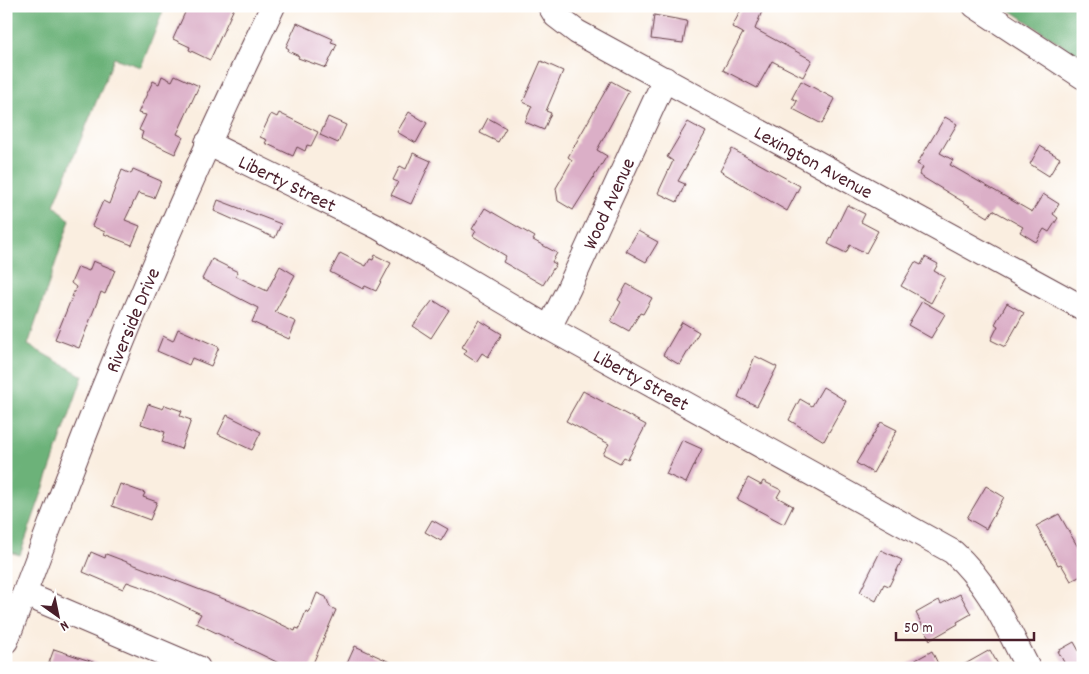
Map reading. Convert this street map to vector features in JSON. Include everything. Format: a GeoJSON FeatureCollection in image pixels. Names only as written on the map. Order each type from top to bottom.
{"type":"FeatureCollection","features":[{"type":"Feature","properties":{"kind":"street","name":"Riverside Drive"},"geometry":{"type":"LineString","coordinates":[[6,641],[100,395],[207,143],[273,6]]}},
{"type":"Feature","properties":{"kind":"street","name":"Lexington Avenue"},"geometry":{"type":"LineString","coordinates":[[550,6],[556,16],[572,28],[1083,308]]}},
{"type":"Feature","properties":{"kind":"street"},"geometry":{"type":"LineString","coordinates":[[975,6],[1083,77]]}},
{"type":"Feature","properties":{"kind":"street","name":"Wood Avenue"},"geometry":{"type":"LineString","coordinates":[[548,328],[568,290],[664,79]]}},
{"type":"Feature","properties":{"kind":"street","name":"Liberty Street"},"geometry":{"type":"LineString","coordinates":[[207,143],[378,227],[548,328],[953,552],[980,580],[990,595],[1028,668]]}},
{"type":"Feature","properties":{"kind":"street"},"geometry":{"type":"LineString","coordinates":[[24,594],[198,668]]}},
{"type":"Feature","properties":{"kind":"green space"},"geometry":{"type":"Polygon","coordinates":[[[6,6],[165,6],[141,67],[114,58],[54,205],[70,220],[28,345],[83,376],[20,555],[6,551],[6,6]]]}},
{"type":"Feature","properties":{"kind":"green space"},"geometry":{"type":"Polygon","coordinates":[[[1004,6],[1083,6],[1083,59],[1004,6]]]}},
{"type":"Feature","properties":{"kind":"building"},"geometry":{"type":"Polygon","coordinates":[[[188,6],[235,6],[210,60],[189,50],[190,47],[173,39],[188,6]]]}},
{"type":"Feature","properties":{"kind":"building"},"geometry":{"type":"Polygon","coordinates":[[[743,6],[764,6],[755,29],[812,60],[803,77],[772,61],[757,88],[723,70],[743,33],[732,27],[743,6]]]}},
{"type":"Feature","properties":{"kind":"building"},"geometry":{"type":"Polygon","coordinates":[[[654,15],[687,21],[683,43],[651,39],[654,15]]]}},
{"type":"Feature","properties":{"kind":"building"},"geometry":{"type":"Polygon","coordinates":[[[297,23],[333,39],[331,42],[337,44],[326,68],[298,58],[299,56],[288,51],[289,49],[286,47],[297,23]]]}},
{"type":"Feature","properties":{"kind":"building"},"geometry":{"type":"Polygon","coordinates":[[[541,61],[563,71],[546,111],[551,113],[544,130],[525,122],[532,106],[523,102],[541,61]]]}},
{"type":"Feature","properties":{"kind":"building"},"geometry":{"type":"Polygon","coordinates":[[[175,75],[199,86],[177,134],[183,137],[175,154],[141,138],[143,132],[139,130],[146,115],[138,113],[153,81],[159,84],[162,76],[172,81],[175,75]]]}},
{"type":"Feature","properties":{"kind":"building"},"geometry":{"type":"Polygon","coordinates":[[[611,81],[629,91],[597,150],[607,156],[573,210],[558,201],[556,188],[572,160],[568,157],[611,81]]]}},
{"type":"Feature","properties":{"kind":"building"},"geometry":{"type":"Polygon","coordinates":[[[801,81],[835,99],[822,124],[793,109],[797,101],[792,98],[801,81]]]}},
{"type":"Feature","properties":{"kind":"building"},"geometry":{"type":"Polygon","coordinates":[[[409,112],[427,123],[416,143],[397,132],[409,112]]]}},
{"type":"Feature","properties":{"kind":"building"},"geometry":{"type":"Polygon","coordinates":[[[279,113],[318,132],[311,146],[307,145],[305,151],[297,147],[293,156],[265,143],[267,140],[260,137],[271,114],[277,117],[279,113]]]}},
{"type":"Feature","properties":{"kind":"building"},"geometry":{"type":"Polygon","coordinates":[[[328,117],[346,125],[338,143],[320,135],[328,117]]]}},
{"type":"Feature","properties":{"kind":"building"},"geometry":{"type":"Polygon","coordinates":[[[945,117],[957,124],[940,153],[953,160],[950,165],[1032,212],[1043,194],[1059,204],[1053,214],[1058,218],[1049,232],[1044,229],[1036,242],[1020,232],[1023,227],[993,210],[988,217],[919,175],[923,167],[917,164],[945,117]]]}},
{"type":"Feature","properties":{"kind":"building"},"geometry":{"type":"Polygon","coordinates":[[[488,118],[506,128],[498,142],[480,133],[488,118]]]}},
{"type":"Feature","properties":{"kind":"building"},"geometry":{"type":"Polygon","coordinates":[[[688,122],[706,132],[678,181],[685,184],[677,202],[658,193],[673,161],[667,157],[688,122]]]}},
{"type":"Feature","properties":{"kind":"building"},"geometry":{"type":"Polygon","coordinates":[[[1040,146],[1060,158],[1049,176],[1030,164],[1040,146]]]}},
{"type":"Feature","properties":{"kind":"building"},"geometry":{"type":"Polygon","coordinates":[[[732,149],[800,186],[787,211],[720,171],[732,149]]]}},
{"type":"Feature","properties":{"kind":"building"},"geometry":{"type":"Polygon","coordinates":[[[413,153],[431,161],[411,204],[391,195],[398,182],[393,180],[400,166],[406,169],[413,153]]]}},
{"type":"Feature","properties":{"kind":"building"},"geometry":{"type":"Polygon","coordinates":[[[133,169],[161,181],[154,198],[138,193],[125,220],[140,226],[132,245],[104,234],[105,232],[92,226],[103,201],[109,204],[122,170],[131,174],[133,169]]]}},
{"type":"Feature","properties":{"kind":"building"},"geometry":{"type":"Polygon","coordinates":[[[218,200],[281,224],[275,238],[214,211],[218,200]]]}},
{"type":"Feature","properties":{"kind":"building"},"geometry":{"type":"Polygon","coordinates":[[[847,205],[865,214],[861,222],[878,231],[866,253],[850,245],[846,253],[828,244],[847,205]]]}},
{"type":"Feature","properties":{"kind":"building"},"geometry":{"type":"Polygon","coordinates":[[[485,208],[535,237],[533,240],[557,253],[552,262],[556,264],[543,285],[503,262],[506,256],[473,236],[476,231],[472,229],[485,208]]]}},
{"type":"Feature","properties":{"kind":"building"},"geometry":{"type":"Polygon","coordinates":[[[638,231],[658,242],[646,262],[626,251],[638,231]]]}},
{"type":"Feature","properties":{"kind":"building"},"geometry":{"type":"Polygon","coordinates":[[[340,253],[366,266],[370,259],[373,260],[375,255],[391,263],[376,291],[365,286],[363,289],[330,272],[340,253]]]}},
{"type":"Feature","properties":{"kind":"building"},"geometry":{"type":"Polygon","coordinates":[[[925,257],[938,264],[934,271],[945,277],[931,303],[901,286],[915,262],[921,265],[925,257]]]}},
{"type":"Feature","properties":{"kind":"building"},"geometry":{"type":"Polygon","coordinates":[[[212,259],[238,272],[236,276],[267,291],[280,266],[295,275],[275,312],[296,322],[289,339],[252,322],[258,308],[202,279],[212,259]]]}},
{"type":"Feature","properties":{"kind":"building"},"geometry":{"type":"Polygon","coordinates":[[[93,261],[115,270],[105,294],[101,292],[79,348],[55,339],[76,287],[71,283],[78,267],[89,271],[93,261]]]}},
{"type":"Feature","properties":{"kind":"building"},"geometry":{"type":"Polygon","coordinates":[[[627,284],[652,298],[643,314],[640,313],[629,331],[611,321],[621,302],[618,300],[627,284]]]}},
{"type":"Feature","properties":{"kind":"building"},"geometry":{"type":"Polygon","coordinates":[[[433,300],[449,310],[431,338],[413,326],[433,300]]]}},
{"type":"Feature","properties":{"kind":"building"},"geometry":{"type":"Polygon","coordinates":[[[922,301],[945,314],[931,338],[908,325],[922,301]]]}},
{"type":"Feature","properties":{"kind":"building"},"geometry":{"type":"Polygon","coordinates":[[[1007,303],[1024,313],[1005,347],[991,340],[998,326],[995,324],[1007,303]]]}},
{"type":"Feature","properties":{"kind":"building"},"geometry":{"type":"Polygon","coordinates":[[[479,320],[502,334],[488,357],[482,353],[476,362],[464,354],[467,350],[462,347],[479,320]]]}},
{"type":"Feature","properties":{"kind":"building"},"geometry":{"type":"Polygon","coordinates":[[[682,322],[699,332],[680,365],[663,355],[682,322]]]}},
{"type":"Feature","properties":{"kind":"building"},"geometry":{"type":"Polygon","coordinates":[[[178,329],[219,347],[211,366],[192,358],[189,365],[157,351],[163,336],[173,341],[178,329]]]}},
{"type":"Feature","properties":{"kind":"building"},"geometry":{"type":"Polygon","coordinates":[[[755,356],[777,367],[757,406],[738,397],[755,356]]]}},
{"type":"Feature","properties":{"kind":"building"},"geometry":{"type":"Polygon","coordinates":[[[823,387],[846,401],[824,441],[789,420],[800,399],[812,406],[823,387]]]}},
{"type":"Feature","properties":{"kind":"building"},"geometry":{"type":"Polygon","coordinates":[[[583,391],[646,425],[628,459],[624,457],[620,463],[603,454],[609,444],[566,421],[583,391]]]}},
{"type":"Feature","properties":{"kind":"building"},"geometry":{"type":"Polygon","coordinates":[[[148,404],[163,409],[165,405],[182,411],[180,416],[191,420],[181,449],[162,442],[165,432],[141,424],[148,404]]]}},
{"type":"Feature","properties":{"kind":"building"},"geometry":{"type":"Polygon","coordinates":[[[227,415],[261,432],[252,450],[218,434],[227,415]]]}},
{"type":"Feature","properties":{"kind":"building"},"geometry":{"type":"Polygon","coordinates":[[[881,422],[897,430],[873,473],[856,463],[881,422]]]}},
{"type":"Feature","properties":{"kind":"building"},"geometry":{"type":"Polygon","coordinates":[[[682,440],[702,449],[686,483],[666,474],[682,440]]]}},
{"type":"Feature","properties":{"kind":"building"},"geometry":{"type":"Polygon","coordinates":[[[748,478],[761,485],[763,481],[781,490],[777,497],[793,506],[784,524],[737,499],[748,478]]]}},
{"type":"Feature","properties":{"kind":"building"},"geometry":{"type":"Polygon","coordinates":[[[120,484],[145,493],[143,497],[157,502],[150,520],[112,506],[120,484]]]}},
{"type":"Feature","properties":{"kind":"building"},"geometry":{"type":"Polygon","coordinates":[[[986,486],[1004,497],[986,529],[967,518],[986,486]]]}},
{"type":"Feature","properties":{"kind":"building"},"geometry":{"type":"Polygon","coordinates":[[[1059,514],[1083,556],[1083,575],[1071,581],[1061,564],[1058,565],[1036,526],[1059,514]]]}},
{"type":"Feature","properties":{"kind":"building"},"geometry":{"type":"Polygon","coordinates":[[[432,520],[448,529],[441,541],[425,532],[432,520]]]}},
{"type":"Feature","properties":{"kind":"building"},"geometry":{"type":"Polygon","coordinates":[[[881,550],[902,560],[889,586],[884,584],[876,601],[860,592],[881,550]]]}},
{"type":"Feature","properties":{"kind":"building"},"geometry":{"type":"Polygon","coordinates":[[[91,552],[105,558],[106,554],[245,607],[295,631],[296,628],[299,629],[306,611],[309,613],[317,593],[326,597],[330,607],[336,610],[311,668],[289,668],[196,623],[201,614],[153,591],[127,582],[123,589],[83,572],[91,552]]]}},
{"type":"Feature","properties":{"kind":"building"},"geometry":{"type":"Polygon","coordinates":[[[960,594],[971,614],[930,640],[916,613],[939,600],[941,604],[960,594]]]}},
{"type":"Feature","properties":{"kind":"building"},"geometry":{"type":"Polygon","coordinates":[[[1074,642],[1083,658],[1083,668],[1067,668],[1058,651],[1074,642]]]}},
{"type":"Feature","properties":{"kind":"building"},"geometry":{"type":"Polygon","coordinates":[[[355,646],[403,668],[345,668],[355,646]]]}},
{"type":"Feature","properties":{"kind":"building"},"geometry":{"type":"Polygon","coordinates":[[[54,649],[102,665],[102,668],[47,668],[54,649]]]}},
{"type":"Feature","properties":{"kind":"building"},"geometry":{"type":"Polygon","coordinates":[[[990,650],[1000,668],[958,668],[990,650]]]}},
{"type":"Feature","properties":{"kind":"building"},"geometry":{"type":"Polygon","coordinates":[[[932,651],[940,668],[901,668],[932,651]]]}}]}
